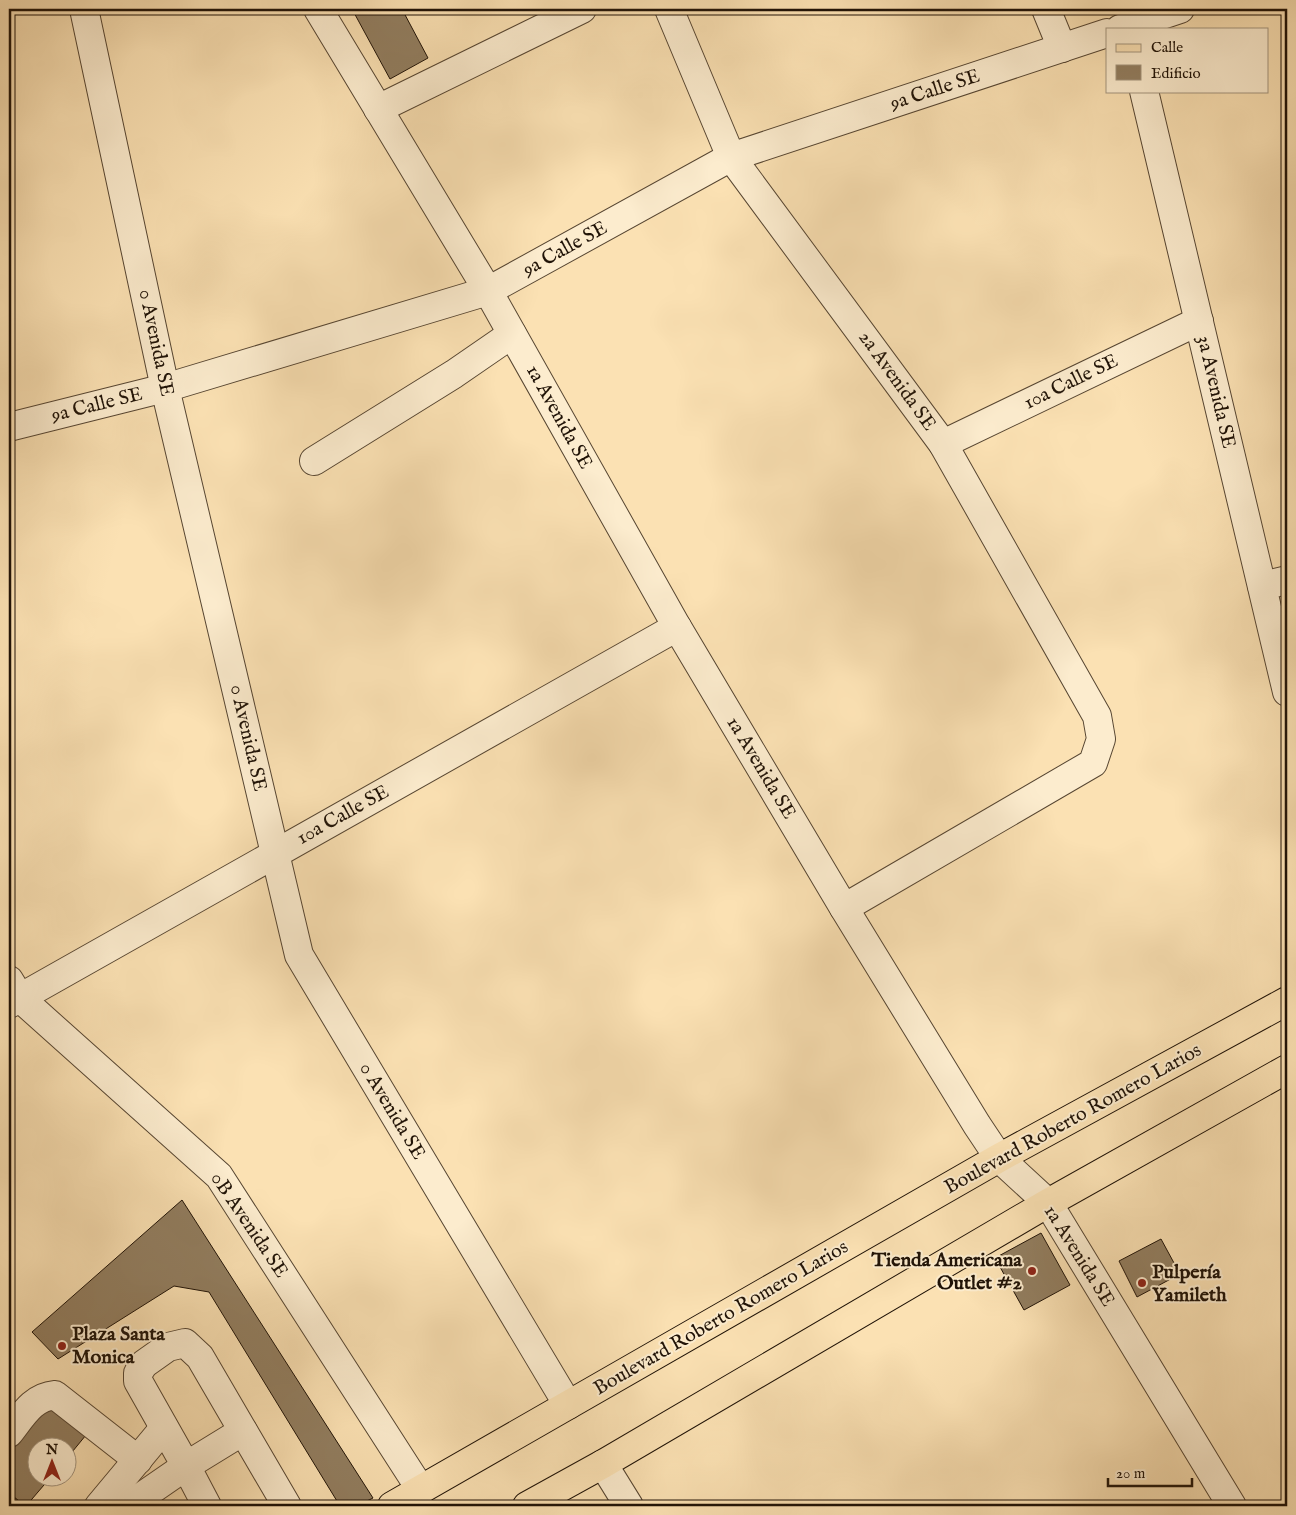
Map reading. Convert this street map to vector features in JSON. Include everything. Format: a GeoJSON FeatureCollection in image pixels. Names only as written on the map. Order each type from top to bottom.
{"type":"FeatureCollection","features":[{"type":"Feature","properties":{"kind":"main road","name":"Boulevard Roberto Romero Larios"},"geometry":{"type":"LineString","coordinates":[[392,1506],[1000,1158],[1287,1001]]}},
{"type":"Feature","properties":{"kind":"main road"},"geometry":{"type":"LineString","coordinates":[[527,1506],[603,1464],[1048,1203],[1287,1068]]}},
{"type":"Feature","properties":{"kind":"street","name":"0 Avenida SE"},"geometry":{"type":"LineString","coordinates":[[84,9],[165,388],[299,955],[568,1405]]}},
{"type":"Feature","properties":{"kind":"street","name":"1a Avenida SE"},"geometry":{"type":"LineString","coordinates":[[318,9],[488,291],[677,627],[844,908],[977,1125],[1000,1158],[1048,1203],[1232,1506]]}},
{"type":"Feature","properties":{"kind":"street"},"geometry":{"type":"LineString","coordinates":[[378,109],[582,9]]}},
{"type":"Feature","properties":{"kind":"street","name":"2a Avenida SE"},"geometry":{"type":"LineString","coordinates":[[670,9],[731,157],[943,444],[1096,716],[1101,739],[1093,763],[844,908]]}},
{"type":"Feature","properties":{"kind":"street"},"geometry":{"type":"LineString","coordinates":[[1046,9],[1062,48]]}},
{"type":"Feature","properties":{"kind":"street","name":"9a Calle SE"},"geometry":{"type":"LineString","coordinates":[[1124,28],[1180,9]]}},
{"type":"Feature","properties":{"kind":"street","name":"9a Calle SE"},"geometry":{"type":"LineString","coordinates":[[9,426],[165,388],[488,291],[731,157],[1106,34]]}},
{"type":"Feature","properties":{"kind":"street","name":"3a Avenida SE"},"geometry":{"type":"LineString","coordinates":[[1144,92],[1199,321],[1275,583],[1287,692]]}},
{"type":"Feature","properties":{"kind":"street","name":"10a Calle SE"},"geometry":{"type":"LineString","coordinates":[[943,444],[1199,321]]}},
{"type":"Feature","properties":{"kind":"street"},"geometry":{"type":"LineString","coordinates":[[314,461],[454,374],[512,334]]}},
{"type":"Feature","properties":{"kind":"street","name":"10a Calle SE"},"geometry":{"type":"LineString","coordinates":[[12,994],[275,853],[677,627]]}},
{"type":"Feature","properties":{"kind":"street","name":"0B Avenida SE"},"geometry":{"type":"LineString","coordinates":[[12,994],[219,1176],[421,1490]]}},
{"type":"Feature","properties":{"kind":"street"},"geometry":{"type":"LineString","coordinates":[[207,1506],[138,1381],[138,1373],[144,1364],[168,1346],[185,1343],[200,1357],[287,1506]]}},
{"type":"Feature","properties":{"kind":"street"},"geometry":{"type":"LineString","coordinates":[[9,1433],[36,1401],[45,1396],[55,1394],[138,1460]]}},
{"type":"Feature","properties":{"kind":"street"},"geometry":{"type":"LineString","coordinates":[[99,1506],[164,1428]]}},
{"type":"Feature","properties":{"kind":"street"},"geometry":{"type":"LineString","coordinates":[[128,1506],[243,1430]]}},
{"type":"Feature","properties":{"kind":"street"},"geometry":{"type":"LineString","coordinates":[[603,1464],[629,1506]]}},
{"type":"Feature","properties":{"kind":"building"},"geometry":{"type":"Polygon","coordinates":[[[352,9],[408,9],[403,11],[428,58],[390,79],[352,9]]]}},
{"type":"Feature","properties":{"kind":"building","name":"Plaza Santa Monica"},"geometry":{"type":"Polygon","coordinates":[[[182,1200],[373,1498],[357,1506],[340,1506],[209,1292],[174,1286],[58,1359],[32,1332],[182,1200]]]}},
{"type":"Feature","properties":{"kind":"building","name":"Tienda Americana Outlet #2"},"geometry":{"type":"Polygon","coordinates":[[[1041,1233],[1070,1285],[1024,1310],[995,1258],[1041,1233]]]}},
{"type":"Feature","properties":{"kind":"building"},"geometry":{"type":"Polygon","coordinates":[[[1161,1239],[1180,1274],[1137,1297],[1119,1261],[1161,1239]]]}},
{"type":"Feature","properties":{"kind":"building"},"geometry":{"type":"Polygon","coordinates":[[[44,1400],[86,1435],[78,1445],[78,1438],[28,1438],[28,1488],[41,1488],[26,1506],[9,1493],[9,1442],[44,1400]]]}},
{"type":"Feature","properties":{"kind":"building"},"geometry":{"type":"Polygon","coordinates":[[[9,1493],[25,1506],[9,1506],[9,1493]]]}},
{"type":"Feature","properties":{"kind":"place","name":"Tienda Americana Outlet #2"},"geometry":{"type":"Point","coordinates":[1032,1271]}},
{"type":"Feature","properties":{"kind":"place","name":"Pulpería Yamileth"},"geometry":{"type":"Point","coordinates":[1142,1283]}},
{"type":"Feature","properties":{"kind":"place","name":"Plaza Santa Monica"},"geometry":{"type":"Point","coordinates":[62,1346]}}]}
